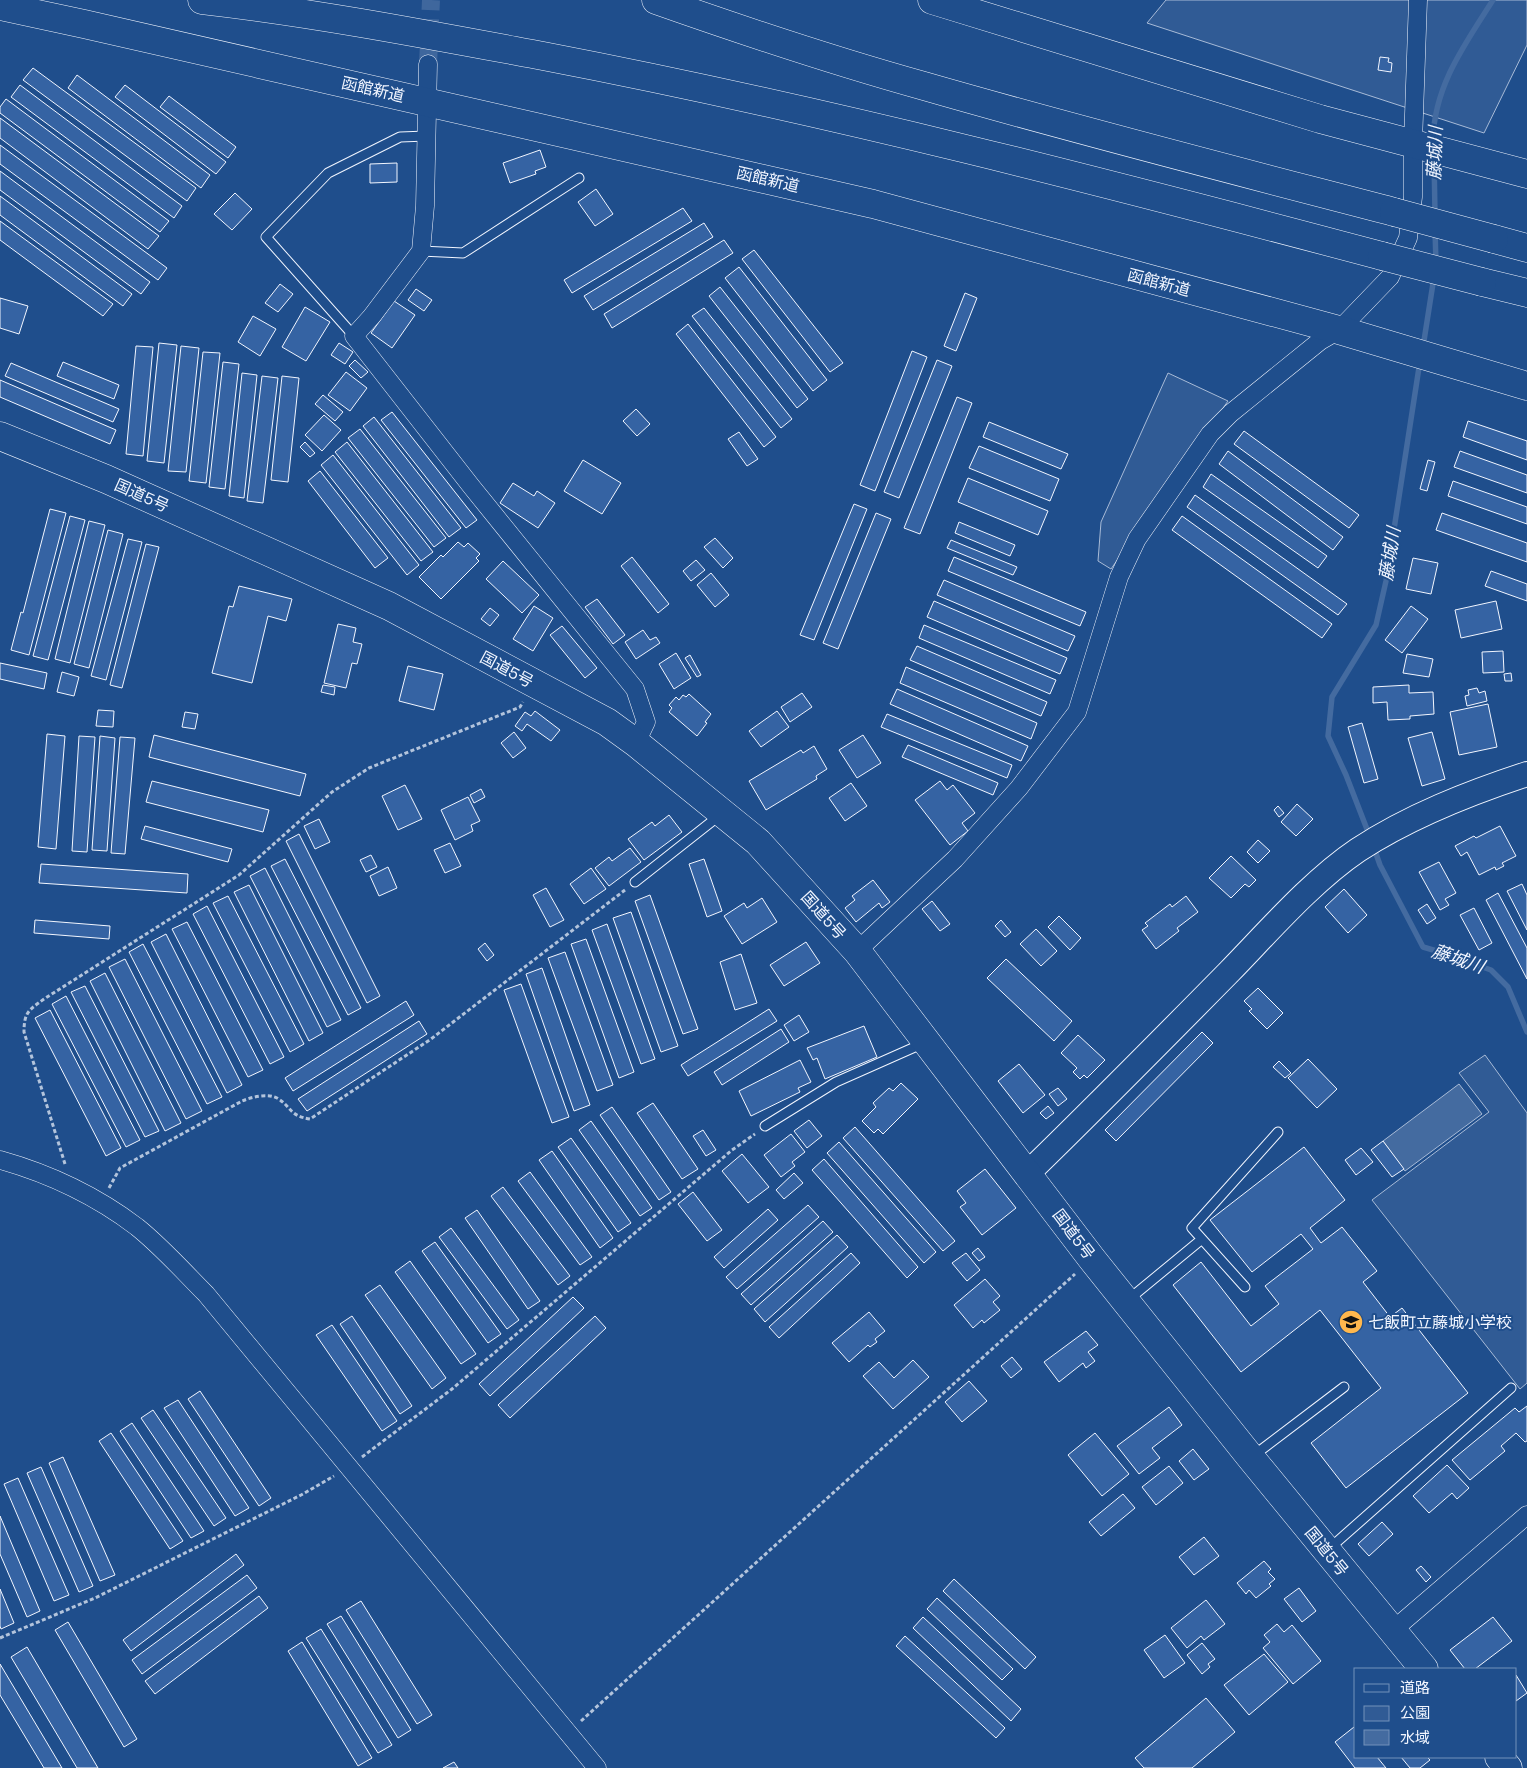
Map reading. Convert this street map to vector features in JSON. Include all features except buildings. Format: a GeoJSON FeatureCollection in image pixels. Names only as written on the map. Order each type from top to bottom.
{"type":"FeatureCollection","features":[{"type":"Feature","properties":{"kind":"highway"},"geometry":{"type":"LineString","coordinates":[[202,0],[355,22],[606,68],[760,101],[1065,172],[1527,293]]}},
{"type":"Feature","properties":{"kind":"highway"},"geometry":{"type":"LineString","coordinates":[[656,0],[922,86],[1527,248]]}},
{"type":"Feature","properties":{"kind":"highway"},"geometry":{"type":"LineString","coordinates":[[932,0],[1320,119],[1518,171]]}},
{"type":"Feature","properties":{"kind":"highway","name":"函館新道"},"geometry":{"type":"LineString","coordinates":[[0,6],[427,101],[874,204],[1339,330],[1527,386]]}},
{"type":"Feature","properties":{"kind":"highway","name":"国道5号"},"geometry":{"type":"LineString","coordinates":[[0,436],[106,478],[389,606],[607,722],[636,743],[758,842],[857,951],[1092,1259],[1251,1458],[1423,1668]]}},
{"type":"Feature","properties":{"kind":"highway"},"geometry":{"type":"LineString","coordinates":[[1500,1758],[1508,1768]]}},
{"type":"Feature","properties":{"kind":"street"},"geometry":{"type":"LineString","coordinates":[[857,951],[955,859],[1019,788],[1077,712],[1119,577],[1137,539],[1210,434],[1231,413],[1320,341],[1339,330],[1390,277],[1408,238],[1420,144],[1418,0]]}},
{"type":"Feature","properties":{"kind":"street"},"geometry":{"type":"LineString","coordinates":[[428,64],[425,206],[421,251],[372,316],[354,336],[483,501],[635,689],[646,722],[636,743]]}},
{"type":"Feature","properties":{"kind":"street"},"geometry":{"type":"LineString","coordinates":[[1028,1173],[1115,1088],[1299,901],[1357,851],[1390,830],[1436,808],[1493,785],[1527,774]]}},
{"type":"Feature","properties":{"kind":"street"},"geometry":{"type":"LineString","coordinates":[[0,1160],[72,1186],[101,1203],[138,1228],[206,1294],[597,1768]]}},
{"type":"Feature","properties":{"kind":"street"},"geometry":{"type":"LineString","coordinates":[[1392,1631],[1527,1515]]}},
{"type":"Feature","properties":{"kind":"lane"},"geometry":{"type":"LineString","coordinates":[[354,336],[266,238],[328,173],[400,137],[427,136]]}},
{"type":"Feature","properties":{"kind":"lane"},"geometry":{"type":"LineString","coordinates":[[421,251],[462,253],[579,178]]}},
{"type":"Feature","properties":{"kind":"lane"},"geometry":{"type":"LineString","coordinates":[[636,882],[722,813]]}},
{"type":"Feature","properties":{"kind":"lane"},"geometry":{"type":"LineString","coordinates":[[765,1126],[836,1082],[926,1042]]}},
{"type":"Feature","properties":{"kind":"lane"},"geometry":{"type":"LineString","coordinates":[[1245,1287],[1192,1228],[1278,1132]]}},
{"type":"Feature","properties":{"kind":"lane"},"geometry":{"type":"LineString","coordinates":[[1126,1301],[1202,1239]]}},
{"type":"Feature","properties":{"kind":"lane"},"geometry":{"type":"LineString","coordinates":[[1251,1458],[1344,1387]]}},
{"type":"Feature","properties":{"kind":"lane"},"geometry":{"type":"LineString","coordinates":[[1327,1551],[1511,1388]]}},
{"type":"Feature","properties":{"kind":"path"},"geometry":{"type":"LineString","coordinates":[[72,1186],[24,1032],[24,1020],[27,1012],[44,999],[239,874],[339,787],[369,768],[520,707],[536,685]]}},
{"type":"Feature","properties":{"kind":"path"},"geometry":{"type":"LineString","coordinates":[[101,1203],[120,1168],[242,1101],[256,1096],[276,1098],[299,1118],[310,1120],[431,1040],[636,882]]}},
{"type":"Feature","properties":{"kind":"path"},"geometry":{"type":"LineString","coordinates":[[0,1638],[95,1598],[301,1495],[349,1467],[452,1389],[732,1150],[765,1126]]}},
{"type":"Feature","properties":{"kind":"path"},"geometry":{"type":"LineString","coordinates":[[567,1733],[1092,1259]]}},
{"type":"Feature","properties":{"kind":"green space"},"geometry":{"type":"Polygon","coordinates":[[[1166,0],[1527,0],[1527,45],[1484,133],[1147,23],[1166,0]]]}},
{"type":"Feature","properties":{"kind":"green space"},"geometry":{"type":"Polygon","coordinates":[[[1168,373],[1228,401],[1111,569],[1098,561],[1101,522],[1168,373]]]}},
{"type":"Feature","properties":{"kind":"green space"},"geometry":{"type":"Polygon","coordinates":[[[1485,1055],[1527,1113],[1527,1383],[1520,1389],[1372,1200],[1489,1112],[1459,1073],[1485,1055]]]}},
{"type":"Feature","properties":{"kind":"water"},"geometry":{"type":"Polygon","coordinates":[[[1459,1084],[1482,1114],[1405,1171],[1383,1141],[1459,1084]]]}},
{"type":"Feature","properties":{"kind":"waterway","name":"藤城川"},"geometry":{"type":"LineString","coordinates":[[1433,140],[1435,120],[1445,84],[1462,49],[1493,0]]}},
{"type":"Feature","properties":{"kind":"waterway","name":"藤城川"},"geometry":{"type":"LineString","coordinates":[[1434,157],[1435,215]]}},
{"type":"Feature","properties":{"kind":"waterway","name":"藤城川"},"geometry":{"type":"LineString","coordinates":[[1435,230],[1436,263]]}},
{"type":"Feature","properties":{"kind":"waterway","name":"藤城川"},"geometry":{"type":"LineString","coordinates":[[1423,347],[1434,277]]}},
{"type":"Feature","properties":{"kind":"waterway","name":"藤城川"},"geometry":{"type":"LineString","coordinates":[[1370,837],[1346,775],[1328,736],[1332,697],[1376,625],[1386,581],[1420,361]]}},
{"type":"Feature","properties":{"kind":"waterway","name":"藤城川"},"geometry":{"type":"LineString","coordinates":[[1374,848],[1380,865],[1423,947],[1491,970],[1508,987],[1527,1032]]}},
{"type":"Feature","properties":{"kind":"tunnel"},"geometry":{"type":"LineString","coordinates":[[428,64],[431,0]]}},
{"type":"Feature","properties":{"kind":"place","name":"七飯町立藤城小学校"},"geometry":{"type":"Point","coordinates":[1351,1322]}}]}
